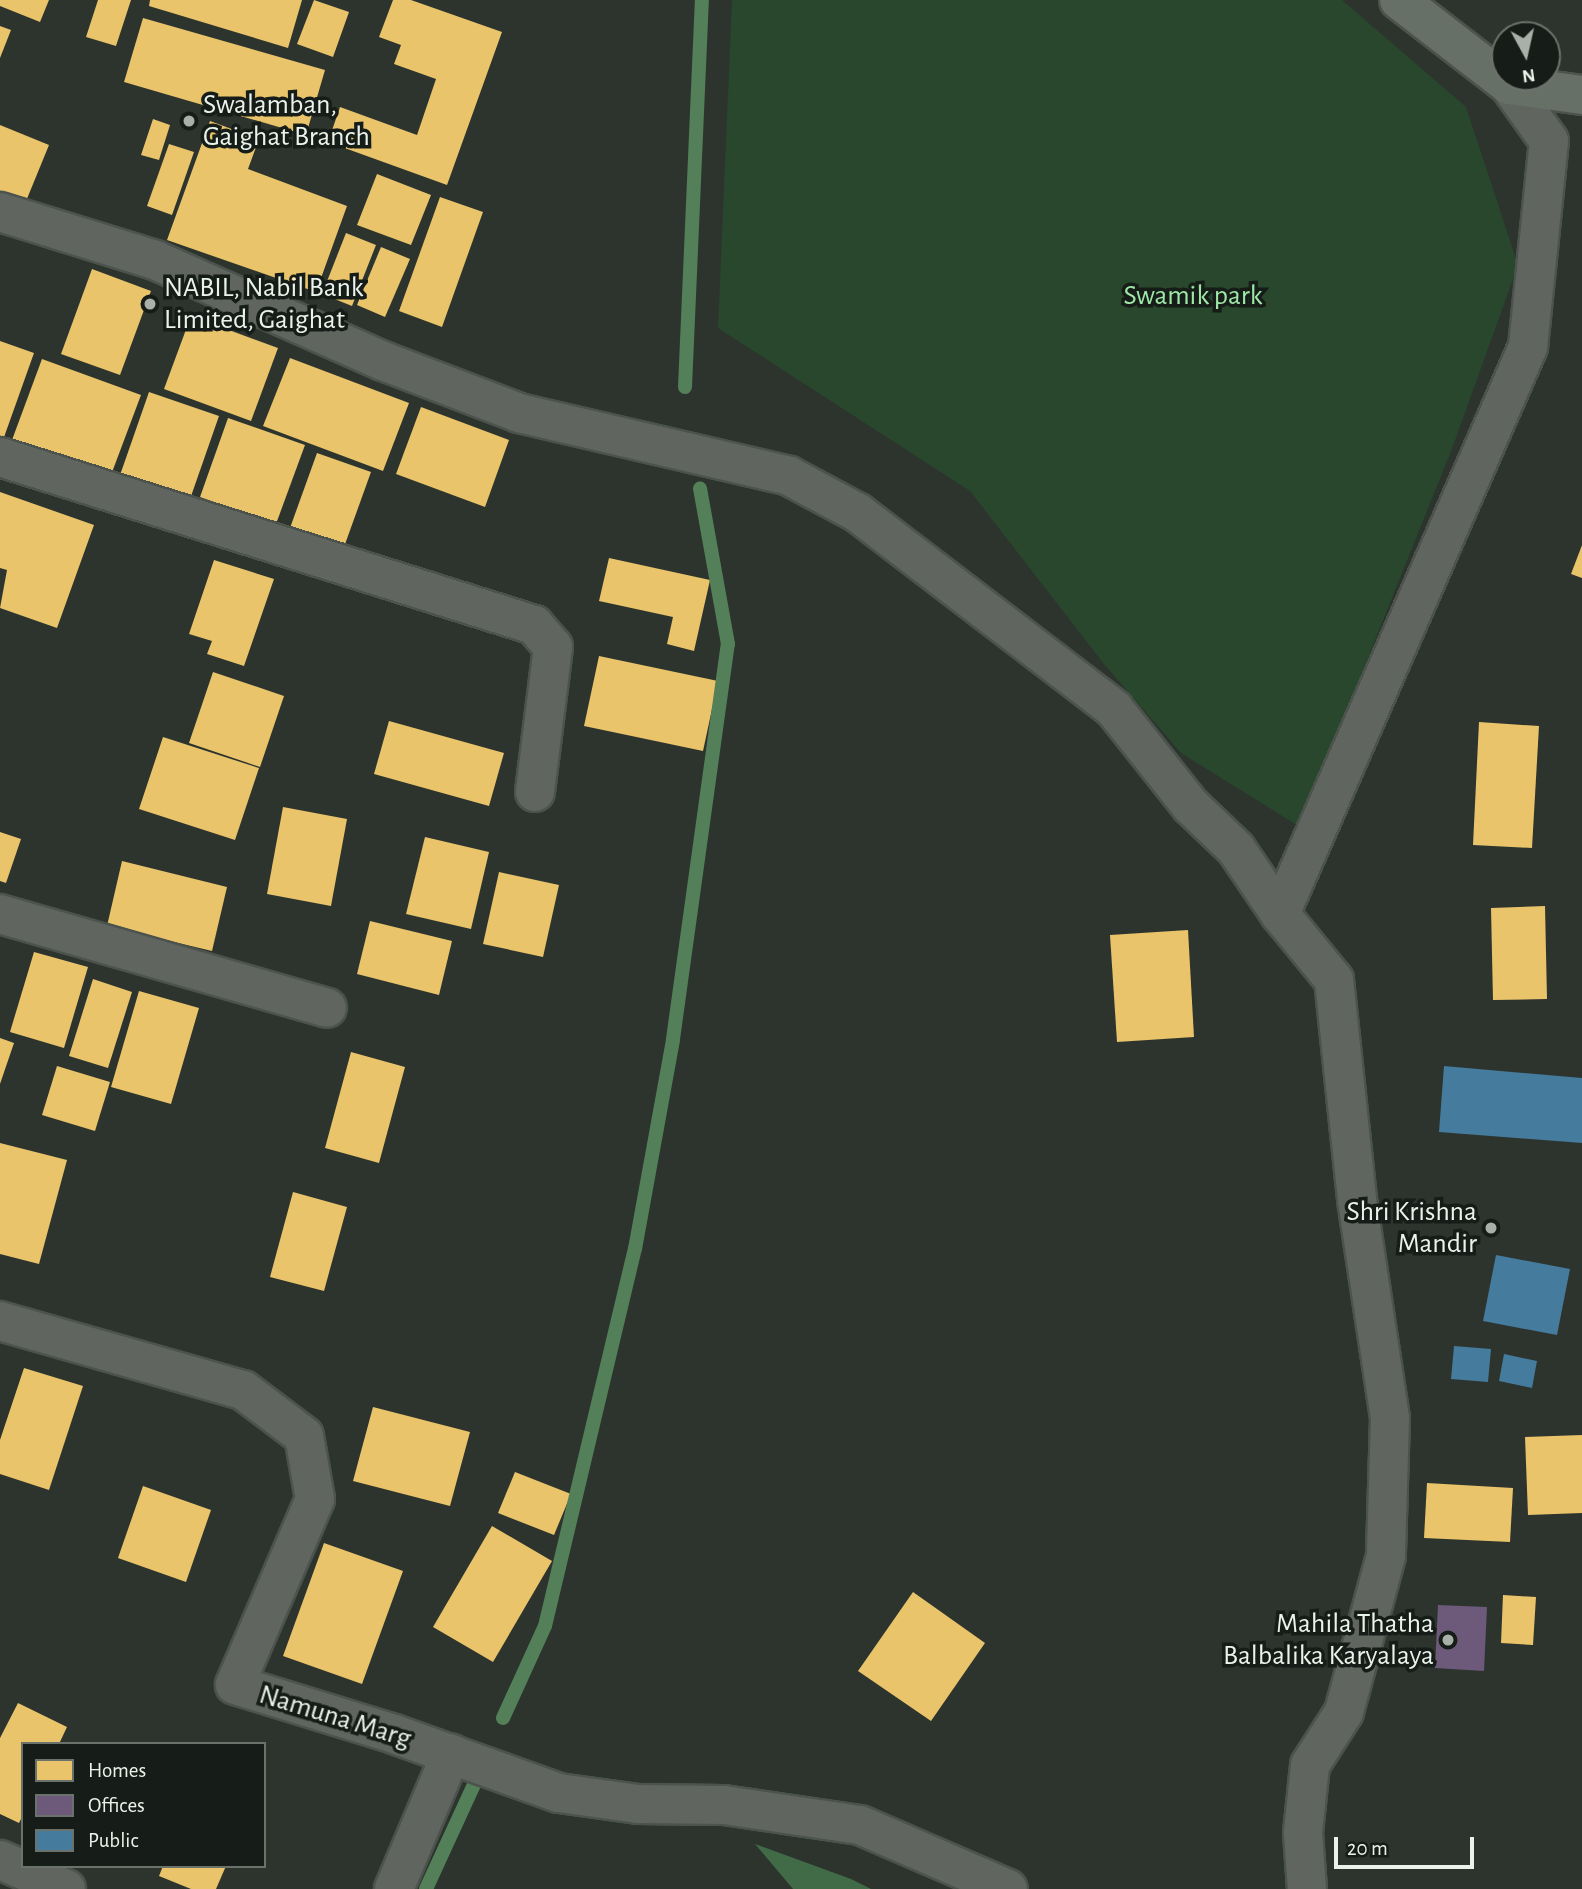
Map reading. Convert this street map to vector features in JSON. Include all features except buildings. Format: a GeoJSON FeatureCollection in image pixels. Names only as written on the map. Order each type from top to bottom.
{"type":"FeatureCollection","features":[{"type":"Feature","properties":{"kind":"main road"},"geometry":{"type":"LineString","coordinates":[[1399,0],[1491,71]]}},
{"type":"Feature","properties":{"kind":"main road"},"geometry":{"type":"LineString","coordinates":[[1549,91],[1582,96]]}},
{"type":"Feature","properties":{"kind":"street"},"geometry":{"type":"LineString","coordinates":[[1280,915],[1528,347],[1549,141],[1513,91]]}},
{"type":"Feature","properties":{"kind":"street"},"geometry":{"type":"LineString","coordinates":[[0,212],[155,260],[383,361],[519,413],[789,476],[858,513],[1114,709],[1191,806],[1236,849],[1280,915],[1334,980],[1357,1199],[1390,1418],[1386,1556],[1344,1712],[1310,1765],[1303,1833],[1307,1889]]}},
{"type":"Feature","properties":{"kind":"street"},"geometry":{"type":"LineString","coordinates":[[0,457],[534,625],[553,647],[535,792]]}},
{"type":"Feature","properties":{"kind":"street"},"geometry":{"type":"LineString","coordinates":[[0,915],[327,1007]]}},
{"type":"Feature","properties":{"kind":"street","name":"Namuna Marg"},"geometry":{"type":"LineString","coordinates":[[0,1321],[243,1390],[304,1436],[315,1499],[235,1685],[451,1754],[559,1793],[638,1804],[724,1805],[860,1825],[1008,1889]]}},
{"type":"Feature","properties":{"kind":"street"},"geometry":{"type":"LineString","coordinates":[[394,1889],[451,1754]]}},
{"type":"Feature","properties":{"kind":"street"},"geometry":{"type":"LineString","coordinates":[[0,1860],[66,1889]]}},
{"type":"Feature","properties":{"kind":"green space","name":"Swamik park"},"geometry":{"type":"Polygon","coordinates":[[[732,0],[1342,0],[1466,107],[1518,265],[1453,446],[1300,827],[1181,753],[1104,664],[970,491],[718,328],[732,0]]]}},
{"type":"Feature","properties":{"kind":"green space"},"geometry":{"type":"Polygon","coordinates":[[[755,1844],[851,1879],[871,1889],[793,1889],[755,1844]]]}},
{"type":"Feature","properties":{"kind":"waterway"},"geometry":{"type":"LineString","coordinates":[[685,387],[702,0]]}},
{"type":"Feature","properties":{"kind":"waterway"},"geometry":{"type":"LineString","coordinates":[[503,1718],[545,1626],[635,1249],[673,1039],[728,644],[700,489]]}},
{"type":"Feature","properties":{"kind":"waterway"},"geometry":{"type":"LineString","coordinates":[[426,1889],[477,1778]]}},
{"type":"Feature","properties":{"kind":"place","name":"Swalamban, Gaighat Branch"},"geometry":{"type":"Point","coordinates":[189,121]}},
{"type":"Feature","properties":{"kind":"place","name":"NABIL, Nabil Bank Limited, Gaighat"},"geometry":{"type":"Point","coordinates":[150,304]}},
{"type":"Feature","properties":{"kind":"place","name":"Shri Krishna Mandir"},"geometry":{"type":"Point","coordinates":[1491,1228]}},
{"type":"Feature","properties":{"kind":"place","name":"Mahila Thatha Balbalika Karyalaya"},"geometry":{"type":"Point","coordinates":[1448,1640]}}]}
